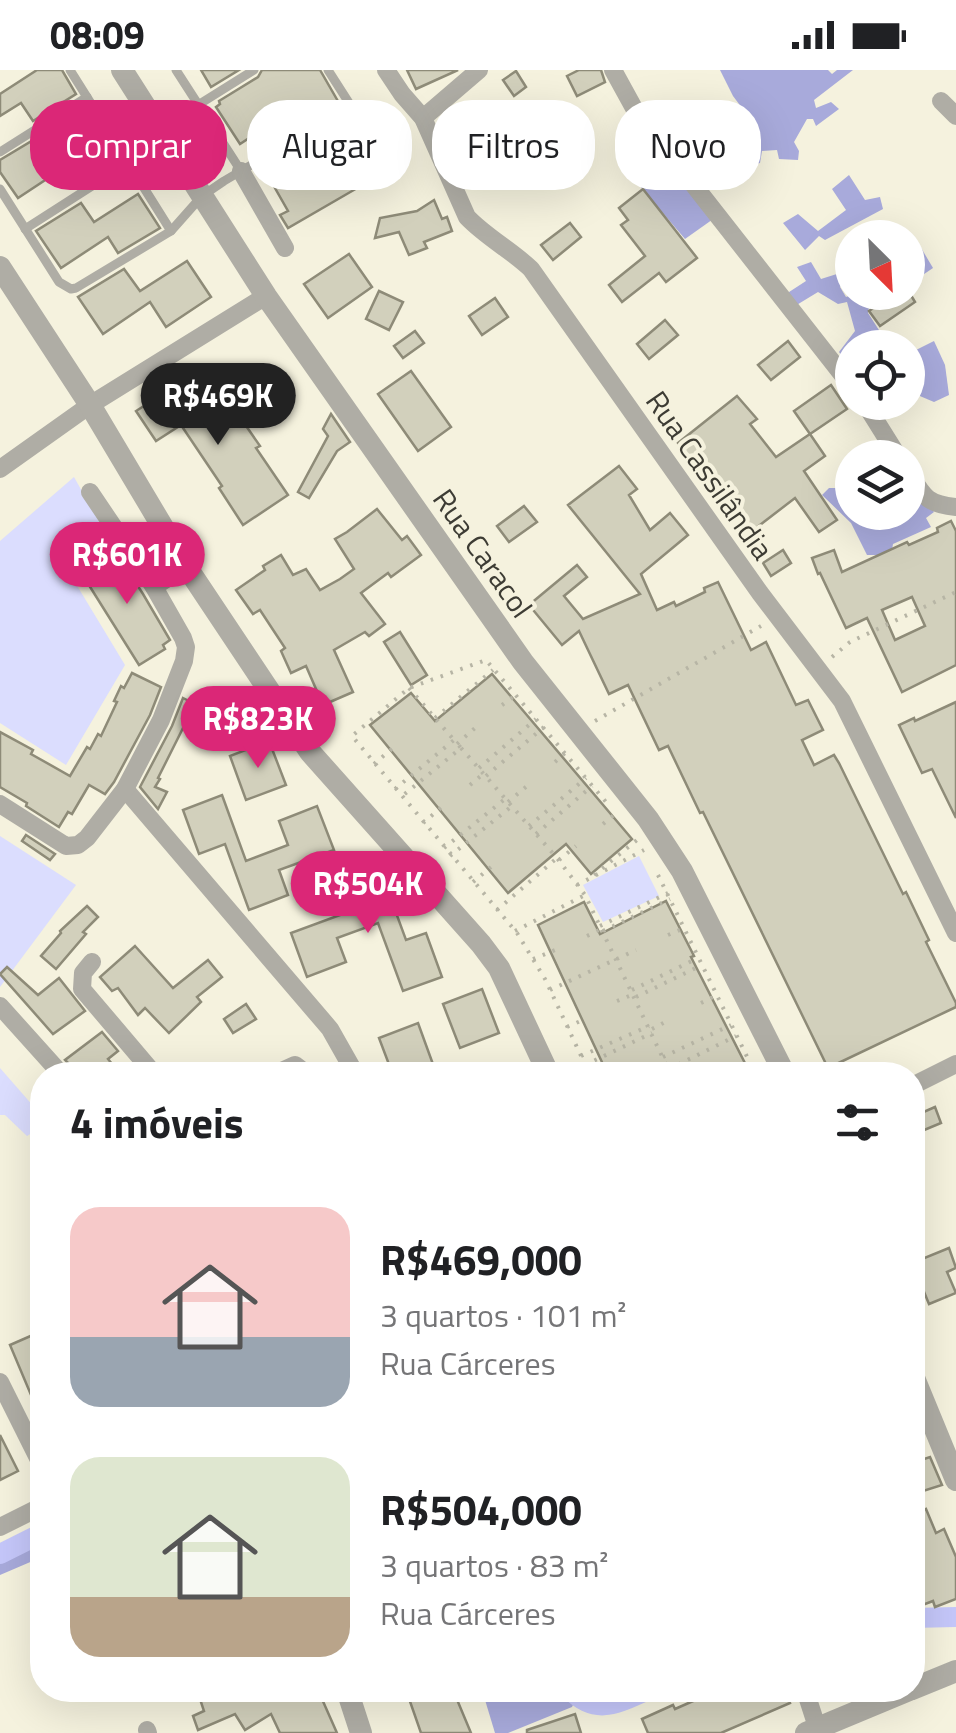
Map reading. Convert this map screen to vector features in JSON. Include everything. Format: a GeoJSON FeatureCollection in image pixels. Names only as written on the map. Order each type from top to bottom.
{"type":"FeatureCollection","features":[{"type":"Feature","properties":{"kind":"street","name":"Rua Caracol"},"geometry":{"type":"LineString","coordinates":[[122,70],[266,296],[523,662],[648,819],[682,871],[778,1062]]}},
{"type":"Feature","properties":{"kind":"street"},"geometry":{"type":"LineString","coordinates":[[423,118],[479,70]]}},
{"type":"Feature","properties":{"kind":"street"},"geometry":{"type":"LineString","coordinates":[[613,70],[636,110],[835,365]]}},
{"type":"Feature","properties":{"kind":"street","name":"Rua Cassilândia"},"geometry":{"type":"LineString","coordinates":[[387,71],[423,118],[467,217],[531,269],[842,702],[956,933]]}},
{"type":"Feature","properties":{"kind":"street"},"geometry":{"type":"LineString","coordinates":[[941,102],[956,116]]}},
{"type":"Feature","properties":{"kind":"street"},"geometry":{"type":"LineString","coordinates":[[241,171],[285,248]]}},
{"type":"Feature","properties":{"kind":"street"},"geometry":{"type":"LineString","coordinates":[[0,268],[90,405],[186,566],[310,752],[481,944],[499,968],[543,1062]]}},
{"type":"Feature","properties":{"kind":"street"},"geometry":{"type":"LineString","coordinates":[[0,469],[90,405],[266,296]]}},
{"type":"Feature","properties":{"kind":"street"},"geometry":{"type":"LineString","coordinates":[[0,804],[66,846],[78,845],[88,838],[124,789],[161,720],[184,661],[183,638],[90,492]]}},
{"type":"Feature","properties":{"kind":"street"},"geometry":{"type":"LineString","coordinates":[[925,496],[938,506],[956,507]]}},
{"type":"Feature","properties":{"kind":"street"},"geometry":{"type":"LineString","coordinates":[[154,587],[186,566]]}},
{"type":"Feature","properties":{"kind":"street"},"geometry":{"type":"LineString","coordinates":[[124,789],[321,1018],[350,1062]]}},
{"type":"Feature","properties":{"kind":"street"},"geometry":{"type":"LineString","coordinates":[[92,962],[82,972],[82,988],[144,1062]]}},
{"type":"Feature","properties":{"kind":"street"},"geometry":{"type":"LineString","coordinates":[[0,1006],[50,1062]]}},
{"type":"Feature","properties":{"kind":"street"},"geometry":{"type":"LineString","coordinates":[[925,1080],[956,1064]]}},
{"type":"Feature","properties":{"kind":"street"},"geometry":{"type":"LineString","coordinates":[[0,1382],[30,1442]]}},
{"type":"Feature","properties":{"kind":"street"},"geometry":{"type":"LineString","coordinates":[[925,1405],[956,1480]]}},
{"type":"Feature","properties":{"kind":"street"},"geometry":{"type":"LineString","coordinates":[[0,1526],[30,1512]]}},
{"type":"Feature","properties":{"kind":"street"},"geometry":{"type":"LineString","coordinates":[[925,1684],[956,1672]]}},
{"type":"Feature","properties":{"kind":"street"},"geometry":{"type":"LineString","coordinates":[[350,1702],[362,1733]]}},
{"type":"Feature","properties":{"kind":"street"},"geometry":{"type":"LineString","coordinates":[[808,1702],[814,1731],[881,1702]]}},
{"type":"Feature","properties":{"kind":"lane"},"geometry":{"type":"LineString","coordinates":[[70,70],[89,100]]}},
{"type":"Feature","properties":{"kind":"lane"},"geometry":{"type":"LineString","coordinates":[[176,70],[195,100]]}},
{"type":"Feature","properties":{"kind":"lane"},"geometry":{"type":"LineString","coordinates":[[206,100],[254,70]]}},
{"type":"Feature","properties":{"kind":"lane"},"geometry":{"type":"LineString","coordinates":[[328,70],[347,100]]}},
{"type":"Feature","properties":{"kind":"lane"},"geometry":{"type":"LineString","coordinates":[[0,152],[87,97]]}},
{"type":"Feature","properties":{"kind":"lane"},"geometry":{"type":"LineString","coordinates":[[227,150],[241,171]]}},
{"type":"Feature","properties":{"kind":"lane"},"geometry":{"type":"LineString","coordinates":[[0,189],[59,282],[71,289],[171,230],[202,196],[247,167]]}},
{"type":"Feature","properties":{"kind":"lane"},"geometry":{"type":"LineString","coordinates":[[25,229],[86,190]]}},
{"type":"Feature","properties":{"kind":"lane"},"geometry":{"type":"LineString","coordinates":[[145,190],[171,230]]}},
{"type":"Feature","properties":{"kind":"path"},"geometry":{"type":"LineString","coordinates":[[818,668],[850,642],[956,592]]}},
{"type":"Feature","properties":{"kind":"path"},"geometry":{"type":"LineString","coordinates":[[578,731],[778,616]]}},
{"type":"Feature","properties":{"kind":"path"},"geometry":{"type":"LineString","coordinates":[[584,1062],[550,990],[515,930],[352,736],[409,688],[486,660],[616,814],[603,824]]}},
{"type":"Feature","properties":{"kind":"path"},"geometry":{"type":"LineString","coordinates":[[424,722],[494,669]]}},
{"type":"Feature","properties":{"kind":"path"},"geometry":{"type":"LineString","coordinates":[[409,688],[558,859],[585,896],[665,1062]]}},
{"type":"Feature","properties":{"kind":"path"},"geometry":{"type":"LineString","coordinates":[[502,705],[516,695]]}},
{"type":"Feature","properties":{"kind":"path"},"geometry":{"type":"LineString","coordinates":[[483,773],[536,719]]}},
{"type":"Feature","properties":{"kind":"path"},"geometry":{"type":"LineString","coordinates":[[470,784],[544,727]]}},
{"type":"Feature","properties":{"kind":"path"},"geometry":{"type":"LineString","coordinates":[[401,797],[475,728]]}},
{"type":"Feature","properties":{"kind":"path"},"geometry":{"type":"LineString","coordinates":[[394,789],[457,744]]}},
{"type":"Feature","properties":{"kind":"path"},"geometry":{"type":"LineString","coordinates":[[374,764],[394,746]]}},
{"type":"Feature","properties":{"kind":"path"},"geometry":{"type":"LineString","coordinates":[[555,762],[565,754]]}},
{"type":"Feature","properties":{"kind":"path"},"geometry":{"type":"LineString","coordinates":[[526,839],[586,778]]}},
{"type":"Feature","properties":{"kind":"path"},"geometry":{"type":"LineString","coordinates":[[450,856],[526,786]]}},
{"type":"Feature","properties":{"kind":"path"},"geometry":{"type":"LineString","coordinates":[[533,830],[592,786]]}},
{"type":"Feature","properties":{"kind":"path"},"geometry":{"type":"LineString","coordinates":[[444,848],[508,802]]}},
{"type":"Feature","properties":{"kind":"path"},"geometry":{"type":"LineString","coordinates":[[423,823],[443,806]]}},
{"type":"Feature","properties":{"kind":"path"},"geometry":{"type":"LineString","coordinates":[[577,885],[586,881],[645,851],[637,840],[586,881]]}},
{"type":"Feature","properties":{"kind":"path"},"geometry":{"type":"LineString","coordinates":[[497,910],[576,846]]}},
{"type":"Feature","properties":{"kind":"path"},"geometry":{"type":"LineString","coordinates":[[472,882],[491,866]]}},
{"type":"Feature","properties":{"kind":"path"},"geometry":{"type":"LineString","coordinates":[[653,866],[749,1062]]}},
{"type":"Feature","properties":{"kind":"path"},"geometry":{"type":"LineString","coordinates":[[515,930],[585,896]]}},
{"type":"Feature","properties":{"kind":"path"},"geometry":{"type":"LineString","coordinates":[[587,936],[669,896]]}},
{"type":"Feature","properties":{"kind":"path"},"geometry":{"type":"LineString","coordinates":[[668,935],[684,928]]}},
{"type":"Feature","properties":{"kind":"path"},"geometry":{"type":"LineString","coordinates":[[533,959],[554,950]]}},
{"type":"Feature","properties":{"kind":"path"},"geometry":{"type":"LineString","coordinates":[[550,990],[636,950]]}},
{"type":"Feature","properties":{"kind":"path"},"geometry":{"type":"LineString","coordinates":[[634,994],[698,958]]}},
{"type":"Feature","properties":{"kind":"path"},"geometry":{"type":"LineString","coordinates":[[618,1001],[702,965]]}},
{"type":"Feature","properties":{"kind":"path"},"geometry":{"type":"LineString","coordinates":[[701,1003],[716,996]]}},
{"type":"Feature","properties":{"kind":"path"},"geometry":{"type":"LineString","coordinates":[[567,1027],[586,1019]]}},
{"type":"Feature","properties":{"kind":"path"},"geometry":{"type":"LineString","coordinates":[[591,1062],[670,1020]]}},
{"type":"Feature","properties":{"kind":"path"},"geometry":{"type":"LineString","coordinates":[[673,1062],[731,1025]]}},
{"type":"Feature","properties":{"kind":"path"},"geometry":{"type":"LineString","coordinates":[[581,1056],[650,1030]]}},
{"type":"Feature","properties":{"kind":"path"},"geometry":{"type":"LineString","coordinates":[[676,1062],[736,1036]]}},
{"type":"Feature","properties":{"kind":"shaded area"},"geometry":{"type":"Polygon","coordinates":[[[720,70],[828,70],[832,74],[853,70],[814,100],[816,108],[831,102],[839,109],[816,126],[813,119],[807,119],[794,142],[798,160],[779,159],[777,150],[762,151],[761,157],[761,100],[736,100],[720,70]]]}},
{"type":"Feature","properties":{"kind":"shaded area"},"geometry":{"type":"Polygon","coordinates":[[[849,175],[865,200],[880,197],[883,209],[862,220],[835,220],[835,235],[825,240],[819,236],[805,250],[783,223],[798,214],[818,231],[846,210],[832,189],[849,175]]]}},
{"type":"Feature","properties":{"kind":"shaded area"},"geometry":{"type":"Polygon","coordinates":[[[643,190],[694,190],[716,217],[685,239],[643,190]]]}},
{"type":"Feature","properties":{"kind":"shaded area"},"geometry":{"type":"Polygon","coordinates":[[[925,254],[933,268],[925,273],[925,254]]]}},
{"type":"Feature","properties":{"kind":"shaded area"},"geometry":{"type":"Polygon","coordinates":[[[811,262],[821,279],[835,275],[835,302],[818,292],[795,306],[786,294],[806,281],[797,267],[811,262]]]}},
{"type":"Feature","properties":{"kind":"shaded area"},"geometry":{"type":"Polygon","coordinates":[[[849,310],[868,310],[879,330],[855,330],[849,310]]]}},
{"type":"Feature","properties":{"kind":"shaded area"},"geometry":{"type":"Polygon","coordinates":[[[934,341],[945,365],[949,395],[934,402],[925,398],[925,346],[934,341]]]}},
{"type":"Feature","properties":{"kind":"shaded area"},"geometry":{"type":"Polygon","coordinates":[[[74,477],[111,543],[70,574],[125,665],[66,765],[0,723],[0,541],[74,477]]]}},
{"type":"Feature","properties":{"kind":"shaded area"},"geometry":{"type":"Polygon","coordinates":[[[835,488],[835,508],[822,495],[835,488]]]}},
{"type":"Feature","properties":{"kind":"shaded area"},"geometry":{"type":"Polygon","coordinates":[[[925,502],[934,512],[926,518],[931,527],[925,530],[925,502]]]}},
{"type":"Feature","properties":{"kind":"shaded area"},"geometry":{"type":"Polygon","coordinates":[[[854,530],[924,530],[893,544],[891,555],[867,555],[854,530]]]}},
{"type":"Feature","properties":{"kind":"shaded area"},"geometry":{"type":"Polygon","coordinates":[[[0,836],[76,885],[0,987],[0,836]]]}},
{"type":"Feature","properties":{"kind":"shaded area"},"geometry":{"type":"Polygon","coordinates":[[[639,856],[659,896],[603,922],[583,885],[639,856]]]}},
{"type":"Feature","properties":{"kind":"shaded area"},"geometry":{"type":"Polygon","coordinates":[[[0,1068],[30,1102],[30,1134],[27,1136],[5,1115],[0,1115],[0,1068]]]}},
{"type":"Feature","properties":{"kind":"shaded area"},"geometry":{"type":"Polygon","coordinates":[[[30,1538],[30,1562],[0,1575],[0,1552],[30,1538]]]}},
{"type":"Feature","properties":{"kind":"shaded area"},"geometry":{"type":"Polygon","coordinates":[[[486,1702],[574,1702],[572,1707],[508,1733],[495,1733],[486,1702]]]}},
{"type":"Feature","properties":{"kind":"building"},"geometry":{"type":"Polygon","coordinates":[[[37,70],[62,70],[76,94],[66,100],[30,100],[30,116],[21,103],[0,116],[0,94],[37,70]]]}},
{"type":"Feature","properties":{"kind":"building"},"geometry":{"type":"Polygon","coordinates":[[[201,70],[239,70],[211,87],[201,70]]]}},
{"type":"Feature","properties":{"kind":"building"},"geometry":{"type":"Polygon","coordinates":[[[262,70],[320,70],[337,100],[247,100],[247,139],[240,144],[227,124],[227,100],[221,100],[258,77],[262,70]]]}},
{"type":"Feature","properties":{"kind":"building"},"geometry":{"type":"Polygon","coordinates":[[[407,70],[458,70],[416,89],[407,70]]]}},
{"type":"Feature","properties":{"kind":"building"},"geometry":{"type":"Polygon","coordinates":[[[579,70],[601,70],[605,82],[577,96],[567,76],[579,70]]]}},
{"type":"Feature","properties":{"kind":"building"},"geometry":{"type":"Polygon","coordinates":[[[516,71],[526,87],[514,96],[503,80],[516,71]]]}},
{"type":"Feature","properties":{"kind":"building"},"geometry":{"type":"Polygon","coordinates":[[[30,142],[30,190],[18,198],[0,172],[0,160],[30,142]]]}},
{"type":"Feature","properties":{"kind":"building"},"geometry":{"type":"Polygon","coordinates":[[[276,190],[354,190],[288,228],[280,215],[288,211],[276,190]]]}},
{"type":"Feature","properties":{"kind":"building"},"geometry":{"type":"Polygon","coordinates":[[[644,190],[697,258],[666,282],[659,273],[622,302],[609,285],[645,256],[621,225],[628,220],[619,208],[644,190]]]}},
{"type":"Feature","properties":{"kind":"building"},"geometry":{"type":"Polygon","coordinates":[[[138,194],[160,228],[118,253],[108,237],[61,268],[36,231],[81,203],[94,222],[138,194]]]}},
{"type":"Feature","properties":{"kind":"building"},"geometry":{"type":"Polygon","coordinates":[[[434,200],[452,231],[424,242],[427,248],[409,255],[399,232],[375,238],[380,218],[417,211],[434,200]]]}},
{"type":"Feature","properties":{"kind":"building"},"geometry":{"type":"Polygon","coordinates":[[[570,223],[581,237],[553,260],[541,245],[570,223]]]}},
{"type":"Feature","properties":{"kind":"building"},"geometry":{"type":"Polygon","coordinates":[[[349,254],[372,287],[328,318],[304,284],[349,254]]]}},
{"type":"Feature","properties":{"kind":"building"},"geometry":{"type":"Polygon","coordinates":[[[187,261],[211,297],[166,327],[150,302],[103,334],[78,297],[124,269],[140,291],[187,261]]]}},
{"type":"Feature","properties":{"kind":"building"},"geometry":{"type":"Polygon","coordinates":[[[379,291],[403,302],[389,330],[366,319],[379,291]]]}},
{"type":"Feature","properties":{"kind":"building"},"geometry":{"type":"Polygon","coordinates":[[[495,298],[508,317],[482,335],[469,316],[495,298]]]}},
{"type":"Feature","properties":{"kind":"building"},"geometry":{"type":"Polygon","coordinates":[[[870,310],[903,310],[880,326],[870,310]]]}},
{"type":"Feature","properties":{"kind":"building"},"geometry":{"type":"Polygon","coordinates":[[[665,320],[678,335],[649,359],[637,344],[665,320]]]}},
{"type":"Feature","properties":{"kind":"building"},"geometry":{"type":"Polygon","coordinates":[[[415,331],[424,343],[403,358],[394,346],[415,331]]]}},
{"type":"Feature","properties":{"kind":"building"},"geometry":{"type":"Polygon","coordinates":[[[788,341],[800,357],[771,380],[758,365],[788,341]]]}},
{"type":"Feature","properties":{"kind":"building"},"geometry":{"type":"Polygon","coordinates":[[[411,371],[451,427],[418,451],[378,394],[411,371]]]}},
{"type":"Feature","properties":{"kind":"building"},"geometry":{"type":"Polygon","coordinates":[[[189,377],[217,421],[235,410],[288,495],[243,525],[181,425],[156,441],[136,411],[189,377]]]}},
{"type":"Feature","properties":{"kind":"building"},"geometry":{"type":"Polygon","coordinates":[[[831,385],[835,391],[835,417],[810,434],[794,411],[831,385]]]}},
{"type":"Feature","properties":{"kind":"building"},"geometry":{"type":"Polygon","coordinates":[[[737,396],[757,419],[750,424],[776,457],[810,434],[825,456],[804,471],[835,521],[819,532],[795,498],[747,535],[725,508],[730,503],[678,443],[737,396]]]}},
{"type":"Feature","properties":{"kind":"building"},"geometry":{"type":"Polygon","coordinates":[[[331,414],[350,442],[337,451],[309,498],[298,492],[328,436],[323,429],[331,414]]]}},
{"type":"Feature","properties":{"kind":"building"},"geometry":{"type":"Polygon","coordinates":[[[619,466],[637,489],[629,495],[650,530],[670,513],[688,535],[641,574],[657,610],[674,602],[676,606],[718,582],[751,650],[766,642],[796,705],[808,700],[823,730],[802,740],[814,765],[834,755],[839,763],[903,894],[906,892],[956,1007],[841,1062],[825,1062],[668,746],[659,750],[628,685],[609,694],[579,631],[562,645],[529,605],[577,565],[587,577],[564,596],[583,619],[640,594],[568,505],[619,466]]]}},
{"type":"Feature","properties":{"kind":"building"},"geometry":{"type":"Polygon","coordinates":[[[524,506],[537,522],[509,542],[497,526],[524,506]]]}},
{"type":"Feature","properties":{"kind":"building"},"geometry":{"type":"Polygon","coordinates":[[[377,509],[402,540],[407,536],[421,555],[361,593],[385,624],[369,636],[365,632],[334,650],[353,692],[323,705],[306,666],[291,673],[281,651],[285,648],[260,610],[253,614],[236,590],[281,555],[293,575],[306,569],[320,590],[340,579],[354,569],[335,539],[377,509]]]}},
{"type":"Feature","properties":{"kind":"building"},"geometry":{"type":"Polygon","coordinates":[[[951,521],[956,531],[956,665],[902,692],[867,618],[846,628],[812,558],[834,550],[842,572],[938,532],[937,528],[951,521]],[[912,597],[882,610],[895,640],[925,626],[912,597]]]}},
{"type":"Feature","properties":{"kind":"building"},"geometry":{"type":"Polygon","coordinates":[[[783,550],[791,563],[771,576],[763,563],[783,550]]]}},
{"type":"Feature","properties":{"kind":"building"},"geometry":{"type":"Polygon","coordinates":[[[116,552],[170,640],[163,645],[165,649],[139,665],[82,574],[95,565],[93,562],[116,552]]]}},
{"type":"Feature","properties":{"kind":"building"},"geometry":{"type":"Polygon","coordinates":[[[400,632],[427,675],[411,685],[384,642],[400,632]]]}},
{"type":"Feature","properties":{"kind":"building"},"geometry":{"type":"Polygon","coordinates":[[[132,673],[161,687],[150,715],[105,794],[89,785],[72,814],[68,812],[59,827],[0,787],[0,732],[70,776],[87,747],[90,749],[98,734],[101,736],[121,686],[124,688],[132,673]]]}},
{"type":"Feature","properties":{"kind":"building"},"geometry":{"type":"Polygon","coordinates":[[[492,674],[632,839],[591,874],[566,844],[508,893],[370,725],[411,693],[435,721],[492,674]]]}},
{"type":"Feature","properties":{"kind":"building"},"geometry":{"type":"Polygon","coordinates":[[[183,698],[195,704],[158,778],[155,787],[167,792],[158,809],[140,787],[183,698]]]}},
{"type":"Feature","properties":{"kind":"building"},"geometry":{"type":"Polygon","coordinates":[[[956,702],[956,818],[932,769],[922,773],[899,725],[956,702]]]}},
{"type":"Feature","properties":{"kind":"building"},"geometry":{"type":"Polygon","coordinates":[[[269,741],[286,785],[246,800],[230,756],[269,741]]]}},
{"type":"Feature","properties":{"kind":"building"},"geometry":{"type":"Polygon","coordinates":[[[222,795],[246,861],[288,845],[279,821],[317,806],[334,850],[279,870],[288,895],[249,910],[225,844],[199,854],[183,810],[222,795]]]}},
{"type":"Feature","properties":{"kind":"building"},"geometry":{"type":"Polygon","coordinates":[[[26,835],[55,854],[50,860],[22,841],[26,835]]]}},
{"type":"Feature","properties":{"kind":"building"},"geometry":{"type":"Polygon","coordinates":[[[381,872],[406,940],[426,933],[442,977],[403,991],[378,923],[337,938],[346,962],[307,977],[291,933],[351,911],[342,886],[381,872]]]}},
{"type":"Feature","properties":{"kind":"building"},"geometry":{"type":"Polygon","coordinates":[[[666,901],[744,1062],[602,1062],[538,925],[584,902],[600,934],[666,901]]]}},
{"type":"Feature","properties":{"kind":"building"},"geometry":{"type":"Polygon","coordinates":[[[87,906],[98,917],[56,969],[41,956],[87,906]]]}},
{"type":"Feature","properties":{"kind":"building"},"geometry":{"type":"Polygon","coordinates":[[[135,946],[173,988],[208,960],[222,977],[197,997],[201,1002],[169,1033],[145,1008],[138,1015],[118,988],[112,991],[100,977],[135,946]]]}},
{"type":"Feature","properties":{"kind":"building"},"geometry":{"type":"Polygon","coordinates":[[[7,967],[38,995],[59,978],[85,1011],[53,1034],[0,974],[7,967]]]}},
{"type":"Feature","properties":{"kind":"building"},"geometry":{"type":"Polygon","coordinates":[[[482,989],[499,1033],[460,1048],[443,1004],[482,989]]]}},
{"type":"Feature","properties":{"kind":"building"},"geometry":{"type":"Polygon","coordinates":[[[246,1004],[256,1019],[233,1033],[224,1019],[246,1004]]]}},
{"type":"Feature","properties":{"kind":"building"},"geometry":{"type":"Polygon","coordinates":[[[418,1023],[432,1062],[388,1062],[379,1038],[418,1023]]]}},
{"type":"Feature","properties":{"kind":"building"},"geometry":{"type":"Polygon","coordinates":[[[102,1032],[118,1051],[108,1059],[110,1062],[65,1060],[102,1032]]]}},
{"type":"Feature","properties":{"kind":"building"},"geometry":{"type":"Polygon","coordinates":[[[935,1107],[941,1123],[925,1130],[925,1111],[935,1107]]]}},
{"type":"Feature","properties":{"kind":"building"},"geometry":{"type":"Polygon","coordinates":[[[949,1248],[956,1268],[947,1272],[956,1293],[929,1304],[925,1294],[925,1258],[949,1248]]]}},
{"type":"Feature","properties":{"kind":"building"},"geometry":{"type":"Polygon","coordinates":[[[30,1336],[30,1392],[10,1345],[30,1336]]]}},
{"type":"Feature","properties":{"kind":"building"},"geometry":{"type":"Polygon","coordinates":[[[0,1435],[18,1471],[0,1480],[0,1435]]]}},
{"type":"Feature","properties":{"kind":"building"},"geometry":{"type":"Polygon","coordinates":[[[930,1457],[942,1485],[925,1490],[925,1459],[930,1457]]]}},
{"type":"Feature","properties":{"kind":"building"},"geometry":{"type":"Polygon","coordinates":[[[925,1509],[936,1533],[944,1529],[956,1557],[956,1599],[935,1607],[933,1601],[925,1604],[925,1509]]]}},
{"type":"Feature","properties":{"kind":"building"},"geometry":{"type":"Polygon","coordinates":[[[201,1702],[323,1702],[337,1733],[280,1733],[271,1714],[245,1730],[235,1714],[198,1730],[193,1716],[204,1711],[201,1702]]]}},
{"type":"Feature","properties":{"kind":"building"},"geometry":{"type":"Polygon","coordinates":[[[410,1702],[458,1702],[471,1733],[421,1733],[410,1702]]]}},
{"type":"Feature","properties":{"kind":"building"},"geometry":{"type":"Polygon","coordinates":[[[691,1702],[790,1703],[721,1733],[648,1733],[642,1719],[673,1705],[675,1709],[691,1702]]]}},
{"type":"Feature","properties":{"kind":"building"},"geometry":{"type":"Polygon","coordinates":[[[575,1714],[581,1733],[527,1733],[527,1730],[575,1714]]]}},
{"type":"Feature","properties":{"kind":"waterway"},"geometry":{"type":"LineString","coordinates":[[0,1554],[30,1539]]}},
{"type":"Feature","properties":{"kind":"waterway"},"geometry":{"type":"LineString","coordinates":[[925,1618],[956,1617]]}},
{"type":"Feature","properties":{"kind":"waterway"},"geometry":{"type":"LineString","coordinates":[[587,1702],[619,1702]]}}]}
